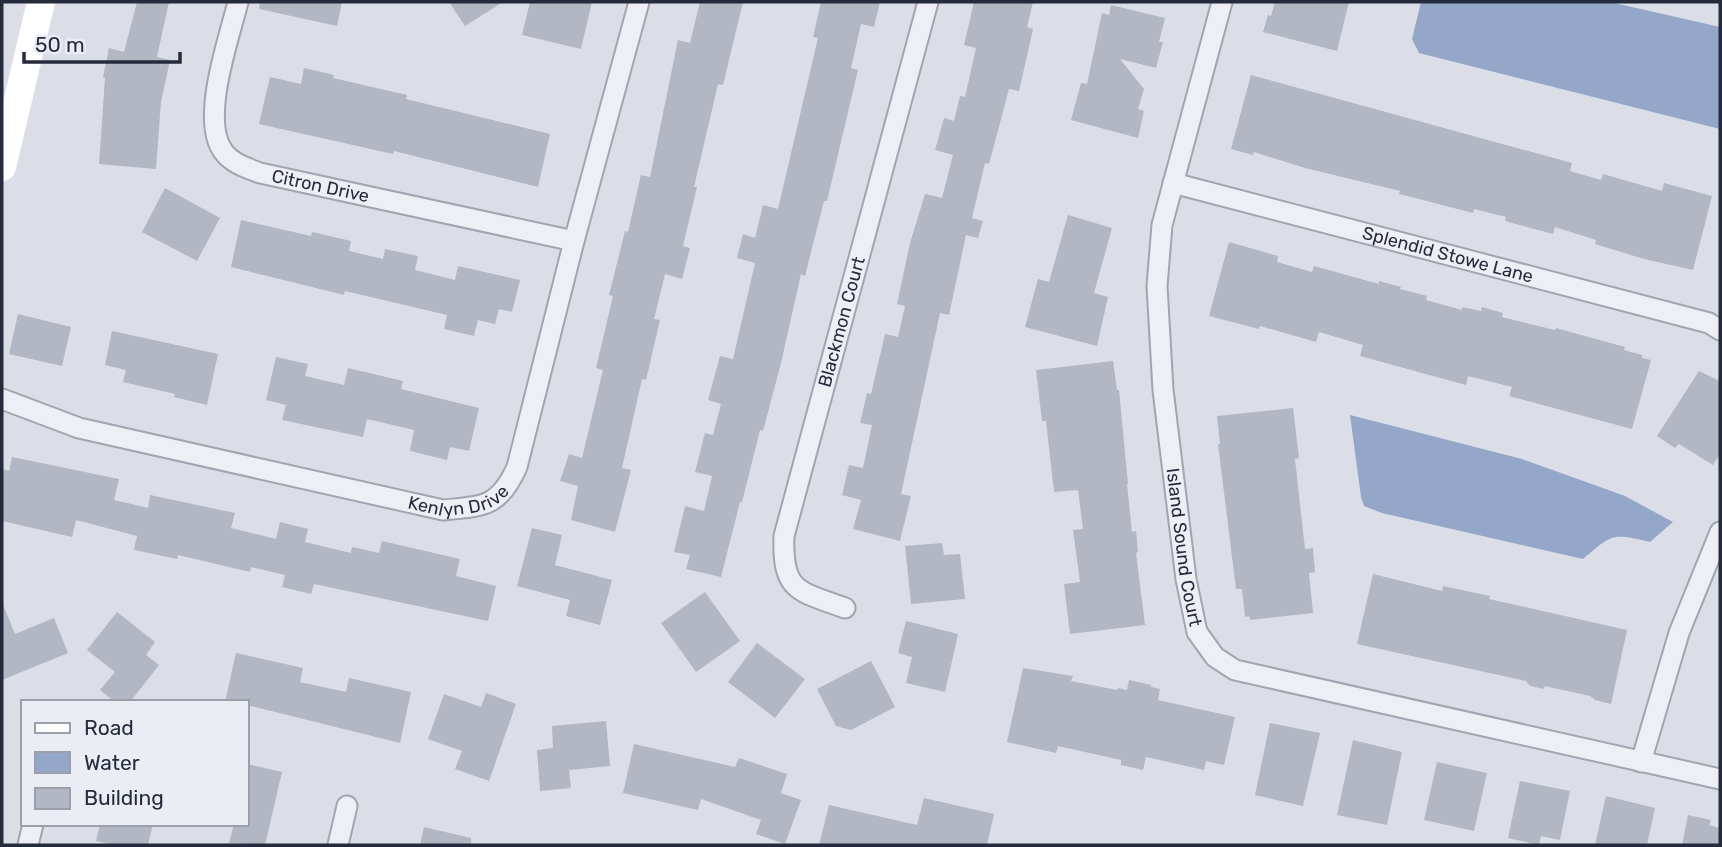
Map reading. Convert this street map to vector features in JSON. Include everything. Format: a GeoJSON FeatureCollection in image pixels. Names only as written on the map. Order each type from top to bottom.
{"type":"FeatureCollection","features":[{"type":"Feature","properties":{"kind":"street"},"geometry":{"type":"LineString","coordinates":[[2,167],[41,2]]}},
{"type":"Feature","properties":{"kind":"street","name":"Citron Drive"},"geometry":{"type":"LineString","coordinates":[[238,2],[214,103],[213,121],[223,153],[239,165],[260,173],[575,242]]}},
{"type":"Feature","properties":{"kind":"street","name":"Kenlyn Drive"},"geometry":{"type":"LineString","coordinates":[[2,399],[93,431],[443,510],[473,507],[494,501],[508,487],[517,467],[639,2]]}},
{"type":"Feature","properties":{"kind":"street","name":"Blackmon Court"},"geometry":{"type":"LineString","coordinates":[[845,608],[799,592],[788,578],[783,558],[783,536],[928,2]]}},
{"type":"Feature","properties":{"kind":"street","name":"Island Sound Court"},"geometry":{"type":"LineString","coordinates":[[1222,2],[1162,225],[1157,286],[1163,390],[1186,579],[1197,632],[1215,657],[1235,670],[1720,779]]}},
{"type":"Feature","properties":{"kind":"street","name":"Splendid Stowe Lane"},"geometry":{"type":"LineString","coordinates":[[1173,183],[1542,278],[1709,323],[1720,330]]}},
{"type":"Feature","properties":{"kind":"street"},"geometry":{"type":"LineString","coordinates":[[1641,762],[1679,633],[1720,532]]}},
{"type":"Feature","properties":{"kind":"street"},"geometry":{"type":"LineString","coordinates":[[338,845],[347,806]]}},
{"type":"Feature","properties":{"kind":"street"},"geometry":{"type":"LineString","coordinates":[[28,845],[33,826]]}},
{"type":"Feature","properties":{"kind":"water"},"geometry":{"type":"Polygon","coordinates":[[[1421,2],[1610,2],[1720,27],[1720,129],[1419,53],[1412,39],[1421,2]]]}},
{"type":"Feature","properties":{"kind":"water"},"geometry":{"type":"Polygon","coordinates":[[[1350,415],[1522,459],[1625,496],[1673,522],[1650,542],[1627,537],[1613,538],[1583,559],[1382,513],[1364,506],[1361,497],[1350,415]]]}},
{"type":"Feature","properties":{"kind":"building"},"geometry":{"type":"Polygon","coordinates":[[[137,2],[169,2],[157,57],[170,60],[161,102],[156,169],[99,164],[103,77],[109,48],[124,52],[137,2]]]}},
{"type":"Feature","properties":{"kind":"building"},"geometry":{"type":"Polygon","coordinates":[[[260,2],[342,2],[337,26],[259,9],[260,2]]]}},
{"type":"Feature","properties":{"kind":"building"},"geometry":{"type":"Polygon","coordinates":[[[449,2],[503,2],[465,26],[449,2]]]}},
{"type":"Feature","properties":{"kind":"building"},"geometry":{"type":"Polygon","coordinates":[[[530,2],[592,2],[581,49],[522,35],[530,2]]]}},
{"type":"Feature","properties":{"kind":"building"},"geometry":{"type":"Polygon","coordinates":[[[700,2],[743,2],[723,85],[718,84],[694,187],[697,187],[683,246],[690,248],[682,279],[665,274],[654,319],[660,320],[646,380],[642,379],[622,468],[631,470],[615,532],[571,520],[578,486],[560,481],[569,454],[582,458],[603,370],[596,368],[613,296],[609,295],[625,231],[628,232],[641,175],[650,177],[678,40],[690,43],[700,2]]]}},
{"type":"Feature","properties":{"kind":"building"},"geometry":{"type":"Polygon","coordinates":[[[821,2],[880,2],[874,27],[861,24],[851,68],[858,70],[827,201],[824,201],[805,276],[801,274],[781,363],[763,431],[760,430],[721,577],[686,569],[690,555],[674,552],[685,506],[704,511],[712,476],[695,472],[705,433],[713,435],[721,404],[708,400],[720,356],[733,359],[755,263],[737,258],[743,234],[755,238],[763,205],[778,209],[818,38],[813,37],[821,2]]]}},
{"type":"Feature","properties":{"kind":"building"},"geometry":{"type":"Polygon","coordinates":[[[974,2],[1033,2],[1027,27],[1033,29],[1019,91],[1009,89],[989,164],[985,163],[972,218],[983,221],[978,238],[966,235],[949,315],[940,313],[901,494],[911,496],[900,541],[853,529],[861,500],[842,495],[849,465],[863,468],[872,425],[860,423],[867,393],[871,394],[885,334],[898,337],[905,306],[897,304],[910,243],[925,194],[942,198],[953,155],[935,150],[944,118],[954,121],[960,96],[965,97],[976,48],[964,45],[974,2]]]}},
{"type":"Feature","properties":{"kind":"building"},"geometry":{"type":"Polygon","coordinates":[[[1275,2],[1349,2],[1337,51],[1263,32],[1275,2]]]}},
{"type":"Feature","properties":{"kind":"building"},"geometry":{"type":"Polygon","coordinates":[[[1111,5],[1165,18],[1159,42],[1163,42],[1156,68],[1120,59],[1144,89],[1138,109],[1144,111],[1138,138],[1071,120],[1081,83],[1087,84],[1102,13],[1109,15],[1111,5]]]}},
{"type":"Feature","properties":{"kind":"building"},"geometry":{"type":"Polygon","coordinates":[[[304,68],[334,75],[333,78],[407,95],[406,99],[550,134],[538,187],[394,151],[393,154],[259,124],[270,77],[301,84],[304,68]]]}},
{"type":"Feature","properties":{"kind":"building"},"geometry":{"type":"Polygon","coordinates":[[[1251,75],[1572,163],[1570,171],[1601,180],[1603,174],[1662,191],[1664,183],[1712,196],[1693,270],[1595,244],[1596,240],[1555,227],[1553,234],[1505,221],[1506,217],[1474,209],[1473,213],[1254,152],[1253,155],[1231,149],[1251,75]]]}},
{"type":"Feature","properties":{"kind":"building"},"geometry":{"type":"Polygon","coordinates":[[[165,188],[220,218],[197,261],[142,232],[165,188]]]}},
{"type":"Feature","properties":{"kind":"building"},"geometry":{"type":"Polygon","coordinates":[[[1068,215],[1112,228],[1094,293],[1108,297],[1097,346],[1025,327],[1038,279],[1049,282],[1068,215]]]}},
{"type":"Feature","properties":{"kind":"building"},"geometry":{"type":"Polygon","coordinates":[[[241,220],[311,236],[312,232],[351,241],[349,251],[383,259],[385,249],[418,256],[415,270],[455,280],[458,266],[520,280],[512,312],[499,309],[495,324],[478,320],[474,336],[444,329],[447,315],[345,291],[344,295],[231,267],[241,220]]]}},
{"type":"Feature","properties":{"kind":"building"},"geometry":{"type":"Polygon","coordinates":[[[1229,242],[1278,256],[1277,262],[1312,272],[1314,266],[1379,284],[1379,281],[1427,296],[1426,300],[1462,310],[1462,307],[1481,311],[1482,307],[1503,313],[1502,317],[1555,330],[1556,328],[1625,347],[1624,350],[1651,360],[1632,429],[1509,396],[1512,387],[1468,376],[1466,385],[1360,356],[1363,345],[1319,332],[1316,342],[1260,326],[1259,329],[1209,316],[1229,242]]]}},
{"type":"Feature","properties":{"kind":"building"},"geometry":{"type":"Polygon","coordinates":[[[18,314],[71,327],[62,366],[9,354],[18,314]]]}},
{"type":"Feature","properties":{"kind":"building"},"geometry":{"type":"Polygon","coordinates":[[[112,331],[218,354],[207,405],[174,397],[175,394],[123,382],[126,370],[105,365],[112,331]]]}},
{"type":"Feature","properties":{"kind":"building"},"geometry":{"type":"Polygon","coordinates":[[[276,357],[308,364],[305,376],[344,385],[348,368],[403,381],[401,389],[479,408],[469,451],[450,447],[447,460],[410,451],[414,430],[367,419],[363,437],[282,420],[286,405],[266,400],[276,357]]]}},
{"type":"Feature","properties":{"kind":"building"},"geometry":{"type":"Polygon","coordinates":[[[1113,361],[1119,390],[1132,532],[1136,531],[1145,625],[1070,634],[1064,584],[1080,582],[1073,530],[1083,529],[1078,490],[1054,492],[1046,421],[1042,421],[1036,370],[1113,361]]]}},
{"type":"Feature","properties":{"kind":"building"},"geometry":{"type":"Polygon","coordinates":[[[1699,371],[1720,381],[1720,454],[1713,465],[1679,444],[1675,448],[1657,436],[1699,371]]]}},
{"type":"Feature","properties":{"kind":"building"},"geometry":{"type":"Polygon","coordinates":[[[1293,408],[1299,458],[1295,459],[1305,549],[1313,548],[1315,572],[1309,573],[1313,613],[1250,620],[1249,616],[1245,617],[1242,589],[1236,589],[1217,416],[1293,408]]]}},
{"type":"Feature","properties":{"kind":"building"},"geometry":{"type":"Polygon","coordinates":[[[12,457],[119,479],[114,500],[148,508],[150,495],[235,513],[231,528],[276,539],[280,522],[308,529],[305,542],[351,553],[352,547],[379,553],[382,541],[460,559],[456,576],[496,586],[488,621],[314,584],[311,594],[282,587],[285,575],[251,567],[250,572],[178,555],[177,559],[134,550],[137,536],[76,520],[72,537],[2,521],[2,469],[9,471],[12,457]]]}},
{"type":"Feature","properties":{"kind":"building"},"geometry":{"type":"Polygon","coordinates":[[[532,528],[562,535],[555,565],[612,580],[600,625],[566,616],[570,600],[517,586],[532,528]]]}},
{"type":"Feature","properties":{"kind":"building"},"geometry":{"type":"Polygon","coordinates":[[[942,543],[944,555],[960,554],[965,599],[911,604],[905,546],[942,543]]]}},
{"type":"Feature","properties":{"kind":"building"},"geometry":{"type":"Polygon","coordinates":[[[1373,574],[1442,591],[1443,586],[1490,596],[1489,599],[1627,630],[1611,704],[1590,696],[1545,686],[1544,689],[1530,686],[1526,681],[1357,644],[1373,574]]]}},
{"type":"Feature","properties":{"kind":"building"},"geometry":{"type":"Polygon","coordinates":[[[705,592],[740,641],[696,672],[661,623],[705,592]]]}},
{"type":"Feature","properties":{"kind":"building"},"geometry":{"type":"Polygon","coordinates":[[[2,602],[15,634],[54,618],[68,653],[2,680],[2,602]]]}},
{"type":"Feature","properties":{"kind":"building"},"geometry":{"type":"Polygon","coordinates":[[[117,612],[155,642],[146,655],[159,665],[132,700],[112,700],[100,690],[115,672],[87,650],[117,612]]]}},
{"type":"Feature","properties":{"kind":"building"},"geometry":{"type":"Polygon","coordinates":[[[906,621],[958,634],[945,692],[906,683],[912,657],[898,653],[906,621]]]}},
{"type":"Feature","properties":{"kind":"building"},"geometry":{"type":"Polygon","coordinates":[[[757,643],[805,679],[775,718],[728,682],[757,643]]]}},
{"type":"Feature","properties":{"kind":"building"},"geometry":{"type":"Polygon","coordinates":[[[236,653],[303,668],[300,682],[346,692],[349,678],[411,692],[400,743],[248,705],[248,700],[225,700],[236,653]]]}},
{"type":"Feature","properties":{"kind":"building"},"geometry":{"type":"Polygon","coordinates":[[[871,661],[895,707],[851,730],[836,726],[817,689],[871,661]]]}},
{"type":"Feature","properties":{"kind":"building"},"geometry":{"type":"Polygon","coordinates":[[[1023,668],[1073,676],[1071,681],[1117,690],[1127,690],[1129,680],[1151,685],[1160,689],[1158,700],[1235,717],[1224,765],[1206,761],[1204,770],[1146,757],[1143,770],[1121,765],[1121,760],[1058,746],[1056,753],[1007,742],[1023,668]]]}},
{"type":"Feature","properties":{"kind":"building"},"geometry":{"type":"Polygon","coordinates":[[[486,693],[516,704],[489,781],[455,769],[462,751],[428,739],[444,694],[481,707],[486,693]]]}},
{"type":"Feature","properties":{"kind":"building"},"geometry":{"type":"Polygon","coordinates":[[[606,721],[610,766],[569,770],[571,788],[540,791],[537,750],[553,748],[552,726],[606,721]]]}},
{"type":"Feature","properties":{"kind":"building"},"geometry":{"type":"Polygon","coordinates":[[[1270,723],[1320,733],[1303,806],[1255,795],[1270,723]]]}},
{"type":"Feature","properties":{"kind":"building"},"geometry":{"type":"Polygon","coordinates":[[[1353,740],[1402,752],[1387,825],[1337,815],[1353,740]]]}},
{"type":"Feature","properties":{"kind":"building"},"geometry":{"type":"Polygon","coordinates":[[[634,744],[735,767],[739,758],[787,774],[781,793],[801,800],[785,844],[756,834],[761,820],[701,799],[698,810],[623,793],[634,744]]]}},
{"type":"Feature","properties":{"kind":"building"},"geometry":{"type":"Polygon","coordinates":[[[1437,762],[1487,773],[1474,831],[1424,820],[1437,762]]]}},
{"type":"Feature","properties":{"kind":"building"},"geometry":{"type":"Polygon","coordinates":[[[248,764],[282,772],[265,845],[229,843],[233,826],[248,826],[248,764]]]}},
{"type":"Feature","properties":{"kind":"building"},"geometry":{"type":"Polygon","coordinates":[[[1520,781],[1570,791],[1560,840],[1541,836],[1539,845],[1508,838],[1520,781]]]}},
{"type":"Feature","properties":{"kind":"building"},"geometry":{"type":"Polygon","coordinates":[[[1606,796],[1655,808],[1647,845],[1595,845],[1606,796]]]}},
{"type":"Feature","properties":{"kind":"building"},"geometry":{"type":"Polygon","coordinates":[[[924,798],[994,814],[987,845],[819,845],[829,805],[917,825],[924,798]]]}},
{"type":"Feature","properties":{"kind":"building"},"geometry":{"type":"Polygon","coordinates":[[[1688,815],[1711,820],[1709,825],[1720,828],[1720,845],[1682,845],[1688,815]]]}},
{"type":"Feature","properties":{"kind":"building"},"geometry":{"type":"Polygon","coordinates":[[[100,826],[153,826],[148,845],[115,845],[96,841],[100,826]]]}},
{"type":"Feature","properties":{"kind":"building"},"geometry":{"type":"Polygon","coordinates":[[[424,827],[471,838],[471,845],[420,845],[424,827]]]}}]}
